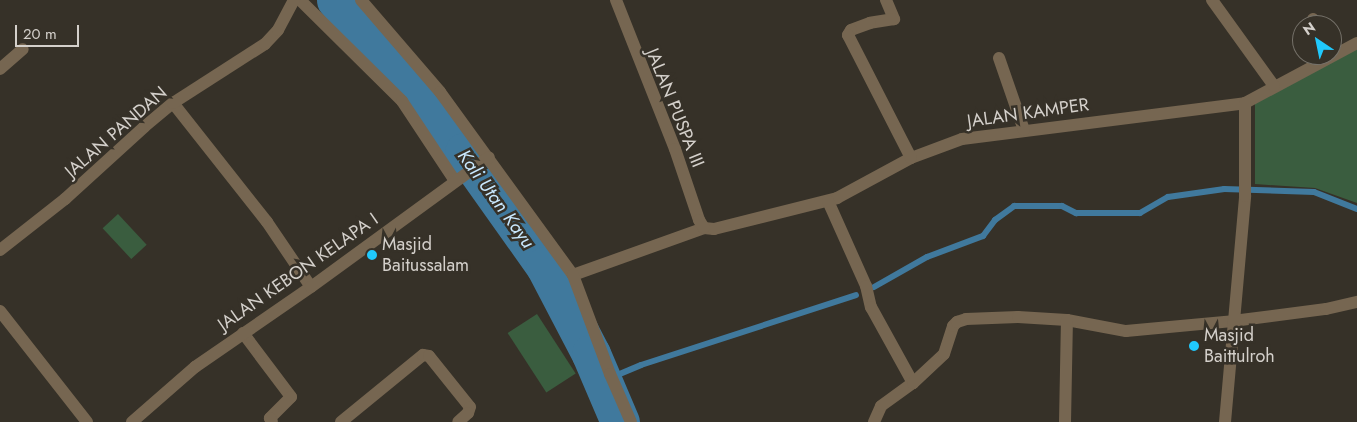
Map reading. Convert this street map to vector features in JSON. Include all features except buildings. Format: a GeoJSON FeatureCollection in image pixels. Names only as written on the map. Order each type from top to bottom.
{"type":"FeatureCollection","features":[{"type":"Feature","properties":{"kind":"street","name":"JALAN PANDAN"},"geometry":{"type":"LineString","coordinates":[[0,250],[65,199],[144,126],[173,103],[265,44],[278,30],[294,0]]}},
{"type":"Feature","properties":{"kind":"street"},"geometry":{"type":"LineString","coordinates":[[300,0],[402,101],[458,179]]}},
{"type":"Feature","properties":{"kind":"street"},"geometry":{"type":"LineString","coordinates":[[361,0],[440,92],[484,161],[572,275],[612,379],[631,422]]}},
{"type":"Feature","properties":{"kind":"street","name":"JALAN PUSPA III"},"geometry":{"type":"LineString","coordinates":[[616,0],[637,58],[675,149],[699,220],[704,228]]}},
{"type":"Feature","properties":{"kind":"street"},"geometry":{"type":"LineString","coordinates":[[886,0],[894,19],[870,23],[852,30],[848,35],[911,158]]}},
{"type":"Feature","properties":{"kind":"street"},"geometry":{"type":"LineString","coordinates":[[1212,0],[1274,86]]}},
{"type":"Feature","properties":{"kind":"street","name":"JALAN KAMPER"},"geometry":{"type":"LineString","coordinates":[[1342,50],[1357,43]]}},
{"type":"Feature","properties":{"kind":"street"},"geometry":{"type":"LineString","coordinates":[[0,69],[23,49]]}},
{"type":"Feature","properties":{"kind":"street"},"geometry":{"type":"LineString","coordinates":[[999,58],[1024,130]]}},
{"type":"Feature","properties":{"kind":"street","name":"JALAN KAMPER"},"geometry":{"type":"LineString","coordinates":[[572,275],[704,228],[714,229],[837,198],[911,158],[962,139],[1245,103],[1312,65]]}},
{"type":"Feature","properties":{"kind":"street"},"geometry":{"type":"LineString","coordinates":[[173,103],[267,222],[311,287]]}},
{"type":"Feature","properties":{"kind":"street"},"geometry":{"type":"LineString","coordinates":[[1225,422],[1245,190],[1245,103]]}},
{"type":"Feature","properties":{"kind":"street","name":"JALAN KEBON KELAPA I"},"geometry":{"type":"LineString","coordinates":[[132,422],[195,367],[311,287],[484,161]]}},
{"type":"Feature","properties":{"kind":"street"},"geometry":{"type":"LineString","coordinates":[[828,201],[866,286],[871,306],[912,382]]}},
{"type":"Feature","properties":{"kind":"street"},"geometry":{"type":"LineString","coordinates":[[874,422],[881,406],[944,354],[952,326],[966,319],[1018,317],[1067,320],[1090,326],[1126,331],[1233,321],[1326,309],[1357,302]]}},
{"type":"Feature","properties":{"kind":"street"},"geometry":{"type":"LineString","coordinates":[[0,311],[86,422]]}},
{"type":"Feature","properties":{"kind":"street"},"geometry":{"type":"LineString","coordinates":[[1065,422],[1067,320]]}},
{"type":"Feature","properties":{"kind":"street"},"geometry":{"type":"LineString","coordinates":[[243,333],[291,397],[270,418],[272,422]]}},
{"type":"Feature","properties":{"kind":"street"},"geometry":{"type":"LineString","coordinates":[[341,422],[423,355],[430,356],[470,407],[468,413],[458,422]]}},
{"type":"Feature","properties":{"kind":"green space"},"geometry":{"type":"Polygon","coordinates":[[[1357,47],[1357,203],[1315,188],[1255,184],[1255,102],[1324,65],[1342,65],[1342,55],[1357,47]]]}},
{"type":"Feature","properties":{"kind":"green space"},"geometry":{"type":"Polygon","coordinates":[[[118,214],[147,245],[131,259],[103,228],[118,214]]]}},
{"type":"Feature","properties":{"kind":"green space"},"geometry":{"type":"Polygon","coordinates":[[[537,314],[576,374],[546,393],[508,333],[537,314]]]}},
{"type":"Feature","properties":{"kind":"waterway","name":"Kali Utan Kayu"},"geometry":{"type":"LineString","coordinates":[[336,0],[464,152],[545,266],[591,354],[620,422]]}},
{"type":"Feature","properties":{"kind":"waterway"},"geometry":{"type":"LineString","coordinates":[[874,287],[927,257],[983,236],[995,220],[1014,206],[1062,206],[1076,213],[1140,213],[1168,197],[1224,189],[1314,192],[1357,209]]}},
{"type":"Feature","properties":{"kind":"waterway"},"geometry":{"type":"LineString","coordinates":[[603,381],[641,365],[856,295]]}},
{"type":"Feature","properties":{"kind":"place","name":"Masjid Baitussalam"},"geometry":{"type":"Point","coordinates":[372,255]}},
{"type":"Feature","properties":{"kind":"place","name":"Masjid Baittulroh"},"geometry":{"type":"Point","coordinates":[1194,346]}}]}
